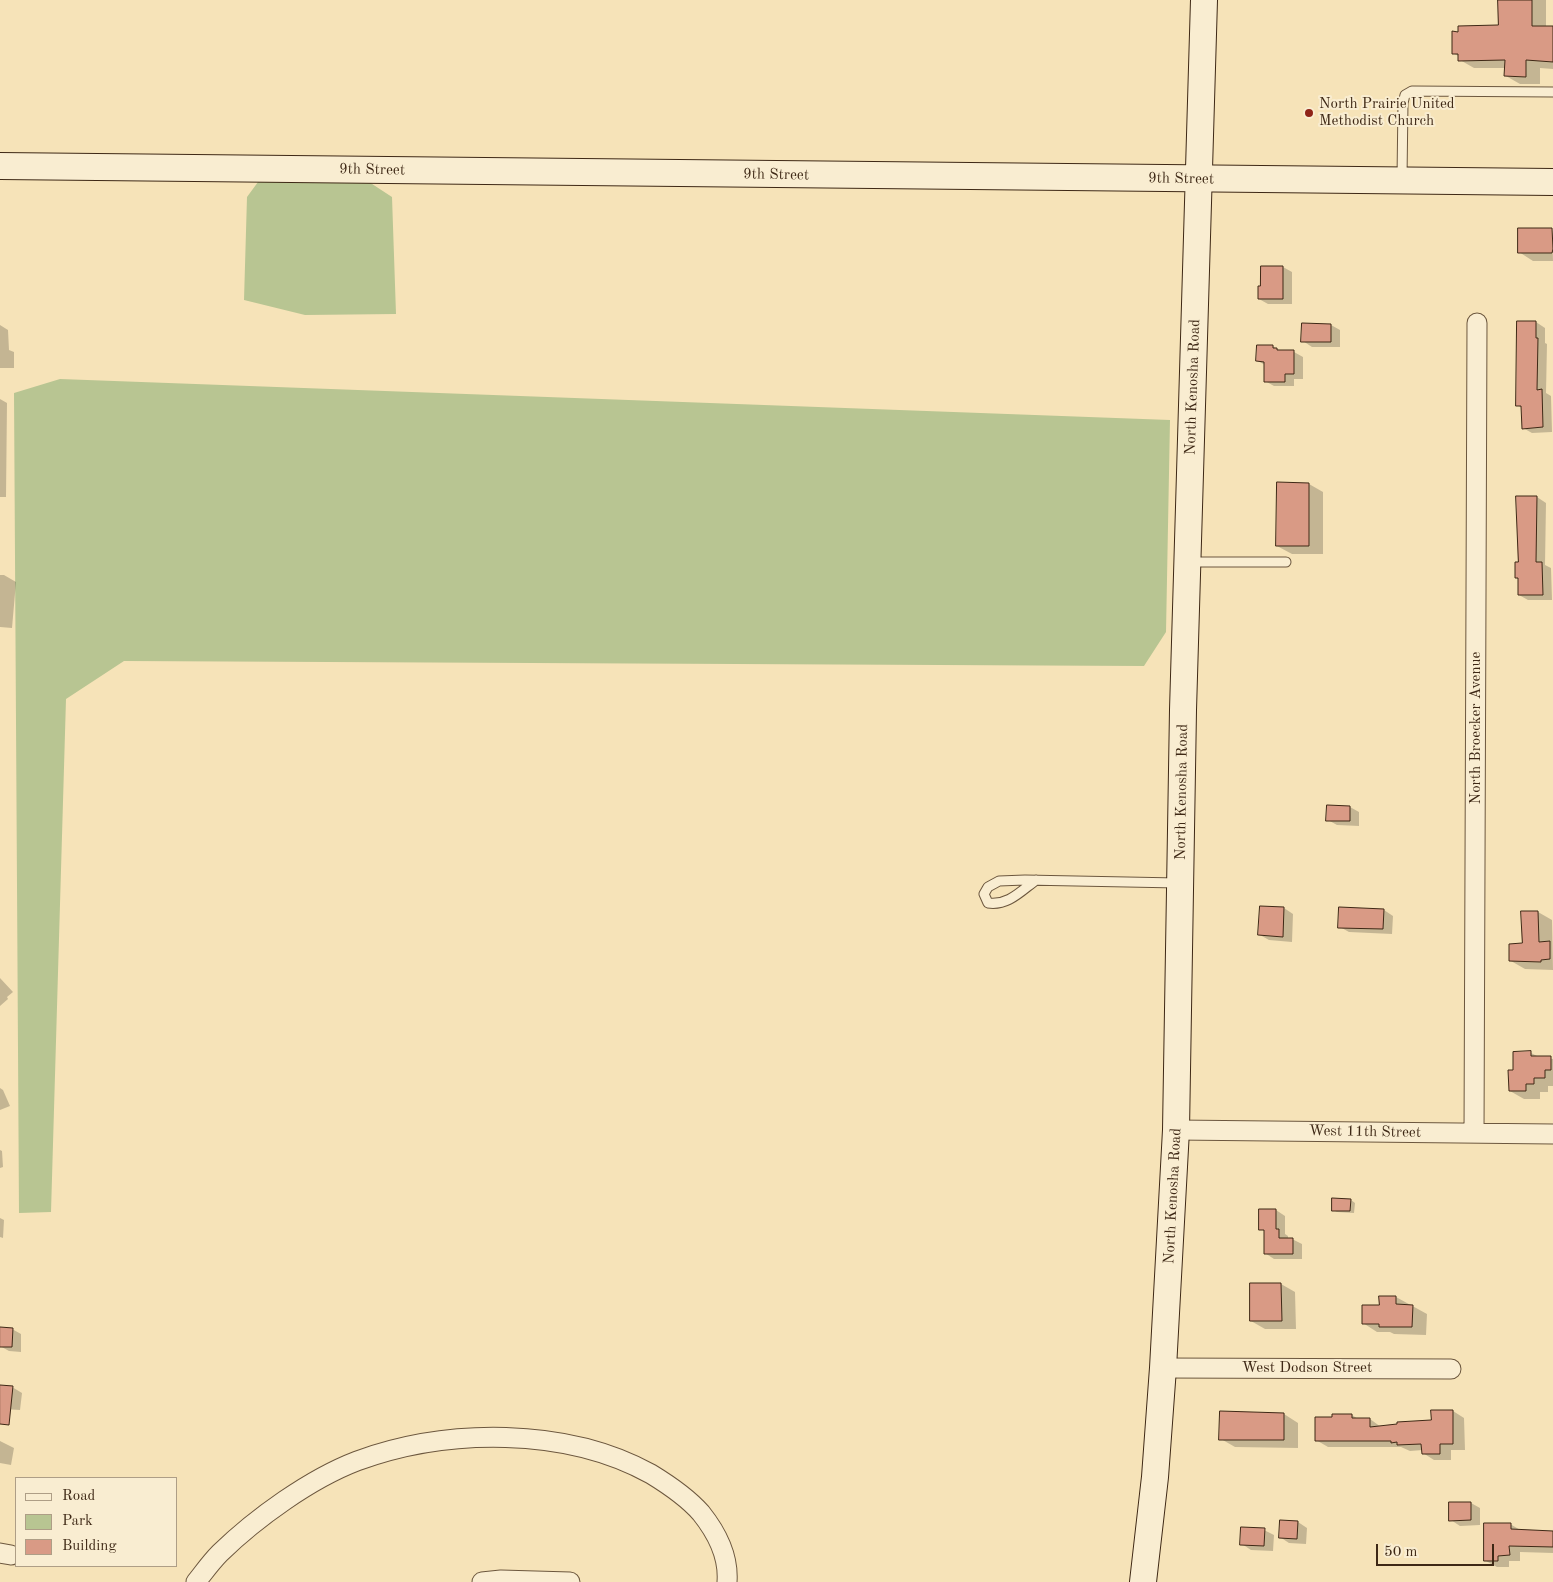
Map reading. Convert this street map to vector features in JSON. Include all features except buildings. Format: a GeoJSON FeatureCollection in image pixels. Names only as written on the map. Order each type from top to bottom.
{"type":"FeatureCollection","features":[{"type":"Feature","properties":{"kind":"street","name":"North Kenosha Road"},"geometry":{"type":"LineString","coordinates":[[1143,1582],[1155,1477],[1164,1368],[1176,1130],[1180,883],[1204,0]]}},
{"type":"Feature","properties":{"kind":"street","name":"9th Street"},"geometry":{"type":"LineString","coordinates":[[0,166],[1199,180],[1553,182]]}},
{"type":"Feature","properties":{"kind":"street","name":"North Broecker Avenue"},"geometry":{"type":"LineString","coordinates":[[1474,1133],[1477,323]]}},
{"type":"Feature","properties":{"kind":"street","name":"West 11th Street"},"geometry":{"type":"LineString","coordinates":[[1176,1130],[1553,1134]]}},
{"type":"Feature","properties":{"kind":"street","name":"West Dodson Street"},"geometry":{"type":"LineString","coordinates":[[1164,1368],[1451,1369]]}},
{"type":"Feature","properties":{"kind":"street"},"geometry":{"type":"LineString","coordinates":[[196,1582],[220,1554],[261,1518],[304,1487],[357,1462],[413,1445],[464,1438],[506,1437],[553,1442],[591,1450],[629,1462],[667,1484],[692,1503],[712,1527],[724,1550],[727,1582]]}},
{"type":"Feature","properties":{"kind":"street"},"geometry":{"type":"LineString","coordinates":[[482,1582],[501,1580],[570,1582]]}},
{"type":"Feature","properties":{"kind":"lane"},"geometry":{"type":"LineString","coordinates":[[1402,181],[1403,103],[1405,95],[1412,91],[1553,92]]}},
{"type":"Feature","properties":{"kind":"lane"},"geometry":{"type":"LineString","coordinates":[[1188,562],[1286,562]]}},
{"type":"Feature","properties":{"kind":"lane"},"geometry":{"type":"LineString","coordinates":[[1036,880],[1009,900],[996,904],[988,903],[984,894],[988,887],[999,881],[1036,880],[1180,883]]}},
{"type":"Feature","properties":{"kind":"green space"},"geometry":{"type":"Polygon","coordinates":[[[258,182],[369,182],[392,197],[396,314],[305,315],[244,300],[247,197],[258,182]]]}},
{"type":"Feature","properties":{"kind":"green space"},"geometry":{"type":"Polygon","coordinates":[[[60,379],[1170,420],[1166,632],[1144,666],[124,661],[66,699],[51,1212],[19,1213],[14,393],[60,379]]]}},
{"type":"Feature","properties":{"kind":"place","name":"North Prairie United Methodist Church"},"geometry":{"type":"Point","coordinates":[1309,113]}}]}
